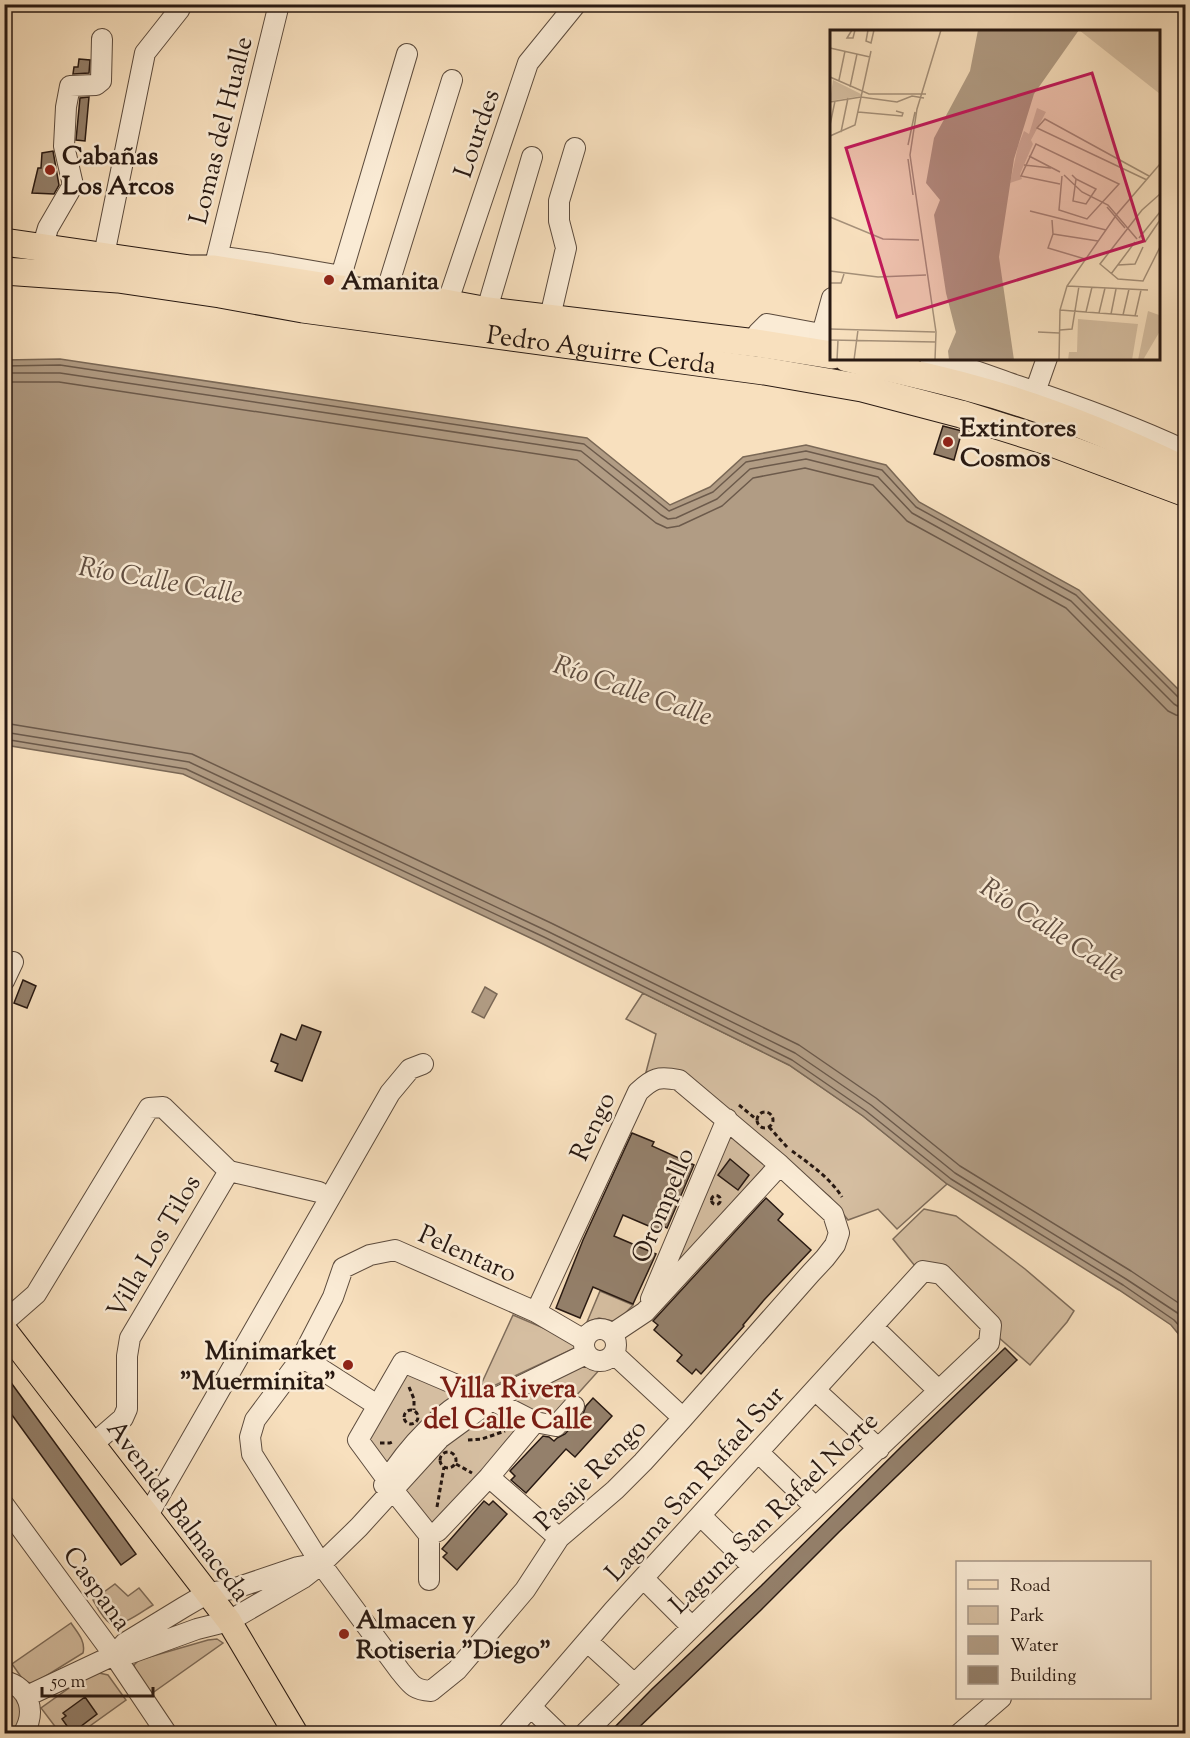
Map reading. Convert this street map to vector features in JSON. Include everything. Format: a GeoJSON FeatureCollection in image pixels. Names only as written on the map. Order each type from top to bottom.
{"type":"FeatureCollection","features":[{"type":"Feature","properties":{"kind":"highway","name":"Pedro Aguirre Cerda"},"geometry":{"type":"LineString","coordinates":[[4,242],[190,269],[303,309],[764,371],[862,388],[961,414],[1047,441],[1185,493]]}},
{"type":"Feature","properties":{"kind":"highway","name":"Pedro Aguirre Cerda"},"geometry":{"type":"LineString","coordinates":[[4,271],[118,279],[215,278],[489,305],[550,317],[756,342],[828,342]]}},
{"type":"Feature","properties":{"kind":"highway"},"geometry":{"type":"LineString","coordinates":[[856,360],[959,384],[1102,432],[1184,451]]}},
{"type":"Feature","properties":{"kind":"main road","name":"Avenida Balmaceda"},"geometry":{"type":"LineString","coordinates":[[4,1329],[229,1621],[296,1734]]}},
{"type":"Feature","properties":{"kind":"street"},"geometry":{"type":"LineString","coordinates":[[104,255],[145,53],[182,4]]}},
{"type":"Feature","properties":{"kind":"street","name":"Lomas del Hualle"},"geometry":{"type":"LineString","coordinates":[[215,278],[279,4]]}},
{"type":"Feature","properties":{"kind":"street","name":"Lourdes"},"geometry":{"type":"LineString","coordinates":[[451,292],[528,63],[576,4]]}},
{"type":"Feature","properties":{"kind":"street"},"geometry":{"type":"LineString","coordinates":[[42,249],[48,228],[73,184],[64,146],[66,107],[70,86],[96,85],[101,81],[102,39]]}},
{"type":"Feature","properties":{"kind":"street"},"geometry":{"type":"LineString","coordinates":[[341,276],[407,54]]}},
{"type":"Feature","properties":{"kind":"street"},"geometry":{"type":"LineString","coordinates":[[389,283],[452,80]]}},
{"type":"Feature","properties":{"kind":"street"},"geometry":{"type":"LineString","coordinates":[[550,317],[566,248],[559,221],[559,201],[575,148]]}},
{"type":"Feature","properties":{"kind":"street"},"geometry":{"type":"LineString","coordinates":[[215,278],[264,262],[451,292],[489,305],[532,157]]}},
{"type":"Feature","properties":{"kind":"street"},"geometry":{"type":"LineString","coordinates":[[828,342],[830,313]]}},
{"type":"Feature","properties":{"kind":"street"},"geometry":{"type":"LineString","coordinates":[[937,360],[1096,413],[1184,451]]}},
{"type":"Feature","properties":{"kind":"street"},"geometry":{"type":"LineString","coordinates":[[1035,392],[1046,360]]}},
{"type":"Feature","properties":{"kind":"street"},"geometry":{"type":"LineString","coordinates":[[4,981],[13,962]]}},
{"type":"Feature","properties":{"kind":"street"},"geometry":{"type":"LineString","coordinates":[[148,1515],[390,1093],[410,1069],[423,1064]]}},
{"type":"Feature","properties":{"kind":"street","name":"Rengo"},"geometry":{"type":"LineString","coordinates":[[536,1312],[638,1092],[650,1081],[662,1076],[679,1080],[780,1165]]}},
{"type":"Feature","properties":{"kind":"street","name":"Villa Los Tilos"},"geometry":{"type":"LineString","coordinates":[[4,1322],[36,1294],[149,1108],[163,1107],[229,1171],[319,1192]]}},
{"type":"Feature","properties":{"kind":"street","name":"Orompello"},"geometry":{"type":"LineString","coordinates":[[645,1312],[727,1119]]}},
{"type":"Feature","properties":{"kind":"street","name":"Orompello"},"geometry":{"type":"LineString","coordinates":[[114,1655],[131,1653],[198,1629],[229,1621],[303,1578],[359,1527],[390,1485],[485,1397],[585,1347],[590,1332],[603,1329],[612,1334],[645,1312],[780,1165]]}},
{"type":"Feature","properties":{"kind":"street","name":"Pasaje Rengo"},"geometry":{"type":"LineString","coordinates":[[321,1564],[399,1671],[412,1685],[420,1690],[431,1691],[457,1670],[525,1590],[560,1538],[615,1490],[684,1418],[835,1245],[839,1233],[833,1214],[780,1165]]}},
{"type":"Feature","properties":{"kind":"street","name":"Villa Los Tilos"},"geometry":{"type":"LineString","coordinates":[[93,1444],[123,1418],[127,1409],[127,1356],[130,1338],[229,1171]]}},
{"type":"Feature","properties":{"kind":"street","name":"Pelentaro"},"geometry":{"type":"LineString","coordinates":[[321,1564],[252,1454],[250,1437],[255,1420],[302,1358],[333,1297],[343,1268],[370,1255],[395,1250],[536,1312],[585,1347]]}},
{"type":"Feature","properties":{"kind":"street","name":"Laguna San Rafael Norte"},"geometry":{"type":"LineString","coordinates":[[584,1734],[633,1683],[753,1567],[989,1343],[991,1325],[940,1274],[923,1271]]}},
{"type":"Feature","properties":{"kind":"street","name":"Laguna San Rafael Sur"},"geometry":{"type":"LineString","coordinates":[[507,1734],[643,1578],[923,1271]]}},
{"type":"Feature","properties":{"kind":"street"},"geometry":{"type":"LineString","coordinates":[[873,1327],[938,1390]]}},
{"type":"Feature","properties":{"kind":"street"},"geometry":{"type":"LineString","coordinates":[[585,1347],[590,1358],[600,1362],[605,1361],[614,1354],[616,1344],[612,1334]]}},
{"type":"Feature","properties":{"kind":"street"},"geometry":{"type":"LineString","coordinates":[[614,1354],[684,1418]]}},
{"type":"Feature","properties":{"kind":"street"},"geometry":{"type":"LineString","coordinates":[[302,1358],[377,1405]]}},
{"type":"Feature","properties":{"kind":"street"},"geometry":{"type":"LineString","coordinates":[[429,1580],[429,1535],[358,1440],[403,1362],[485,1397],[535,1422],[556,1426],[574,1406]]}},
{"type":"Feature","properties":{"kind":"street"},"geometry":{"type":"LineString","coordinates":[[815,1390],[879,1449]]}},
{"type":"Feature","properties":{"kind":"street"},"geometry":{"type":"LineString","coordinates":[[429,1535],[438,1531],[489,1477],[535,1422]]}},
{"type":"Feature","properties":{"kind":"street"},"geometry":{"type":"LineString","coordinates":[[758,1452],[816,1507]]}},
{"type":"Feature","properties":{"kind":"street"},"geometry":{"type":"LineString","coordinates":[[489,1477],[560,1538]]}},
{"type":"Feature","properties":{"kind":"street","name":"Caspana"},"geometry":{"type":"LineString","coordinates":[[4,1505],[114,1655],[167,1734]]}},
{"type":"Feature","properties":{"kind":"street"},"geometry":{"type":"LineString","coordinates":[[701,1516],[753,1567]]}},
{"type":"Feature","properties":{"kind":"street"},"geometry":{"type":"LineString","coordinates":[[27,1715],[114,1655],[125,1643],[208,1593],[233,1589],[298,1567],[321,1564]]}},
{"type":"Feature","properties":{"kind":"street"},"geometry":{"type":"LineString","coordinates":[[643,1578],[692,1627]]}},
{"type":"Feature","properties":{"kind":"street"},"geometry":{"type":"LineString","coordinates":[[588,1641],[633,1683]]}},
{"type":"Feature","properties":{"kind":"street"},"geometry":{"type":"LineString","coordinates":[[6,1679],[20,1688],[27,1715],[44,1734]]}},
{"type":"Feature","properties":{"kind":"street"},"geometry":{"type":"LineString","coordinates":[[959,1734],[1000,1699]]}},
{"type":"Feature","properties":{"kind":"street"},"geometry":{"type":"LineString","coordinates":[[531,1707],[559,1734]]}},
{"type":"Feature","properties":{"kind":"path"},"geometry":{"type":"LineString","coordinates":[[763,1112],[770,1113],[773,1118],[772,1124],[765,1128],[760,1127],[756,1119],[758,1114],[763,1112]]}},
{"type":"Feature","properties":{"kind":"path"},"geometry":{"type":"LineString","coordinates":[[409,1410],[416,1412],[418,1416],[416,1422],[411,1424],[404,1418],[404,1414],[409,1410]]}},
{"type":"Feature","properties":{"kind":"path"},"geometry":{"type":"LineString","coordinates":[[464,1440],[482,1439],[519,1425],[535,1422]]}},
{"type":"Feature","properties":{"kind":"path"},"geometry":{"type":"LineString","coordinates":[[358,1440],[385,1444],[400,1437]]}},
{"type":"Feature","properties":{"kind":"path"},"geometry":{"type":"LineString","coordinates":[[429,1535],[439,1499],[444,1467],[441,1464],[441,1455],[452,1451],[456,1456],[456,1464],[452,1467],[444,1467]]}},
{"type":"Feature","properties":{"kind":"green space"},"geometry":{"type":"Polygon","coordinates":[[[643,993],[789,1065],[863,1116],[947,1184],[897,1229],[878,1209],[848,1220],[830,1197],[681,1073],[645,1076],[656,1034],[626,1019],[643,993]]]}},
{"type":"Feature","properties":{"kind":"green space"},"geometry":{"type":"Polygon","coordinates":[[[734,1137],[768,1163],[671,1271],[724,1138],[734,1137]]]}},
{"type":"Feature","properties":{"kind":"green space"},"geometry":{"type":"Polygon","coordinates":[[[924,1209],[956,1216],[1025,1269],[1074,1311],[1030,1365],[997,1336],[999,1329],[915,1266],[893,1239],[924,1209]]]}},
{"type":"Feature","properties":{"kind":"green space"},"geometry":{"type":"Polygon","coordinates":[[[600,1291],[633,1305],[617,1322],[599,1318],[587,1322],[600,1291]]]}},
{"type":"Feature","properties":{"kind":"green space"},"geometry":{"type":"Polygon","coordinates":[[[513,1315],[574,1341],[577,1347],[489,1388],[479,1389],[513,1315]]]}},
{"type":"Feature","properties":{"kind":"green space"},"geometry":{"type":"Polygon","coordinates":[[[585,1362],[602,1367],[555,1419],[515,1404],[513,1399],[585,1362]]]}},
{"type":"Feature","properties":{"kind":"green space"},"geometry":{"type":"Polygon","coordinates":[[[407,1369],[466,1395],[391,1470],[366,1440],[407,1369]]]}},
{"type":"Feature","properties":{"kind":"green space"},"geometry":{"type":"Polygon","coordinates":[[[491,1407],[527,1423],[429,1528],[401,1490],[433,1451],[491,1407]]]}},
{"type":"Feature","properties":{"kind":"green space"},"geometry":{"type":"Polygon","coordinates":[[[115,1584],[128,1596],[139,1588],[153,1605],[126,1621],[110,1623],[93,1600],[115,1584]]]}},
{"type":"Feature","properties":{"kind":"green space"},"geometry":{"type":"Polygon","coordinates":[[[71,1623],[82,1641],[83,1653],[33,1684],[24,1681],[12,1664],[71,1623]]]}},
{"type":"Feature","properties":{"kind":"green space"},"geometry":{"type":"Polygon","coordinates":[[[217,1639],[223,1643],[151,1694],[135,1669],[134,1665],[139,1660],[217,1639]]]}},
{"type":"Feature","properties":{"kind":"green space"},"geometry":{"type":"Polygon","coordinates":[[[99,1673],[108,1675],[126,1700],[80,1733],[60,1733],[41,1708],[79,1681],[99,1673]]]}},
{"type":"Feature","properties":{"kind":"green space"},"geometry":{"type":"Polygon","coordinates":[[[4,1691],[16,1696],[22,1705],[18,1730],[13,1733],[5,1733],[4,1691]]]}},
{"type":"Feature","properties":{"kind":"water","name":"Río Calle Calle"},"geometry":{"type":"Polygon","coordinates":[[[60,359],[587,438],[670,505],[710,487],[743,457],[806,445],[886,465],[919,502],[1079,590],[1185,696],[1185,1342],[1171,1325],[1119,1290],[947,1184],[863,1116],[789,1065],[541,943],[183,774],[5,745],[5,360],[60,359]]]}},
{"type":"Feature","properties":{"kind":"water"},"geometry":{"type":"Polygon","coordinates":[[[485,987],[497,994],[484,1018],[472,1012],[485,987]]]}},
{"type":"Feature","properties":{"kind":"building"},"geometry":{"type":"Polygon","coordinates":[[[79,59],[90,60],[89,73],[73,74],[74,67],[78,67],[79,59]]]}},
{"type":"Feature","properties":{"kind":"building"},"geometry":{"type":"Polygon","coordinates":[[[89,97],[85,141],[76,140],[80,98],[89,97]]]}},
{"type":"Feature","properties":{"kind":"building","name":"Cabañas Los Arcos"},"geometry":{"type":"Polygon","coordinates":[[[53,151],[59,185],[54,194],[32,193],[38,168],[41,168],[42,153],[53,151]]]}},
{"type":"Feature","properties":{"kind":"building","name":"Extintores Cosmos"},"geometry":{"type":"Polygon","coordinates":[[[943,426],[962,431],[954,460],[934,454],[943,426]]]}},
{"type":"Feature","properties":{"kind":"building"},"geometry":{"type":"Polygon","coordinates":[[[23,980],[36,986],[27,1008],[14,1003],[23,980]]]}},
{"type":"Feature","properties":{"kind":"building"},"geometry":{"type":"Polygon","coordinates":[[[302,1025],[321,1032],[302,1081],[275,1071],[278,1064],[271,1061],[281,1034],[296,1040],[302,1025]]]}},
{"type":"Feature","properties":{"kind":"building"},"geometry":{"type":"Polygon","coordinates":[[[632,1133],[654,1142],[652,1146],[694,1165],[667,1228],[661,1225],[658,1230],[623,1215],[614,1236],[656,1254],[633,1304],[593,1287],[580,1318],[556,1308],[583,1240],[632,1133]]]}},
{"type":"Feature","properties":{"kind":"building"},"geometry":{"type":"Polygon","coordinates":[[[730,1159],[749,1175],[738,1190],[718,1175],[730,1159]]]}},
{"type":"Feature","properties":{"kind":"building"},"geometry":{"type":"Polygon","coordinates":[[[766,1198],[783,1214],[778,1220],[811,1250],[764,1300],[701,1374],[696,1369],[692,1374],[677,1361],[682,1355],[654,1330],[658,1325],[653,1321],[766,1198]]]}},
{"type":"Feature","properties":{"kind":"building"},"geometry":{"type":"Polygon","coordinates":[[[1005,1348],[1017,1360],[761,1610],[632,1734],[608,1734],[652,1689],[1005,1348]]]}},
{"type":"Feature","properties":{"kind":"building"},"geometry":{"type":"Polygon","coordinates":[[[4,1373],[136,1554],[121,1565],[4,1404],[4,1373]]]}},
{"type":"Feature","properties":{"kind":"building"},"geometry":{"type":"Polygon","coordinates":[[[593,1398],[612,1416],[575,1457],[566,1449],[526,1493],[511,1480],[515,1476],[510,1471],[543,1436],[554,1441],[565,1434],[583,1414],[593,1398]]]}},
{"type":"Feature","properties":{"kind":"building"},"geometry":{"type":"Polygon","coordinates":[[[484,1501],[489,1505],[493,1501],[507,1514],[457,1570],[443,1557],[447,1553],[442,1549],[484,1501]]]}},
{"type":"Feature","properties":{"kind":"building"},"geometry":{"type":"Polygon","coordinates":[[[85,1697],[97,1714],[72,1733],[62,1719],[66,1716],[63,1713],[85,1697]]]}},
{"type":"Feature","properties":{"kind":"place","name":"Cabañas Los Arcos"},"geometry":{"type":"Point","coordinates":[50,170]}},
{"type":"Feature","properties":{"kind":"place","name":"Amanita"},"geometry":{"type":"Point","coordinates":[329,280]}},
{"type":"Feature","properties":{"kind":"place","name":"Extintores Cosmos"},"geometry":{"type":"Point","coordinates":[948,442]}},
{"type":"Feature","properties":{"kind":"place","name":"Minimarket \"Muerminita\""},"geometry":{"type":"Point","coordinates":[348,1365]}},
{"type":"Feature","properties":{"kind":"place","name":"Almacen y Rotiseria \"Diego\""},"geometry":{"type":"Point","coordinates":[344,1634]}},
{"type":"Feature","properties":{"kind":"district","name":"Villa Rivera del Calle Calle"},"geometry":{"type":"Point","coordinates":[508,1404]}}]}
